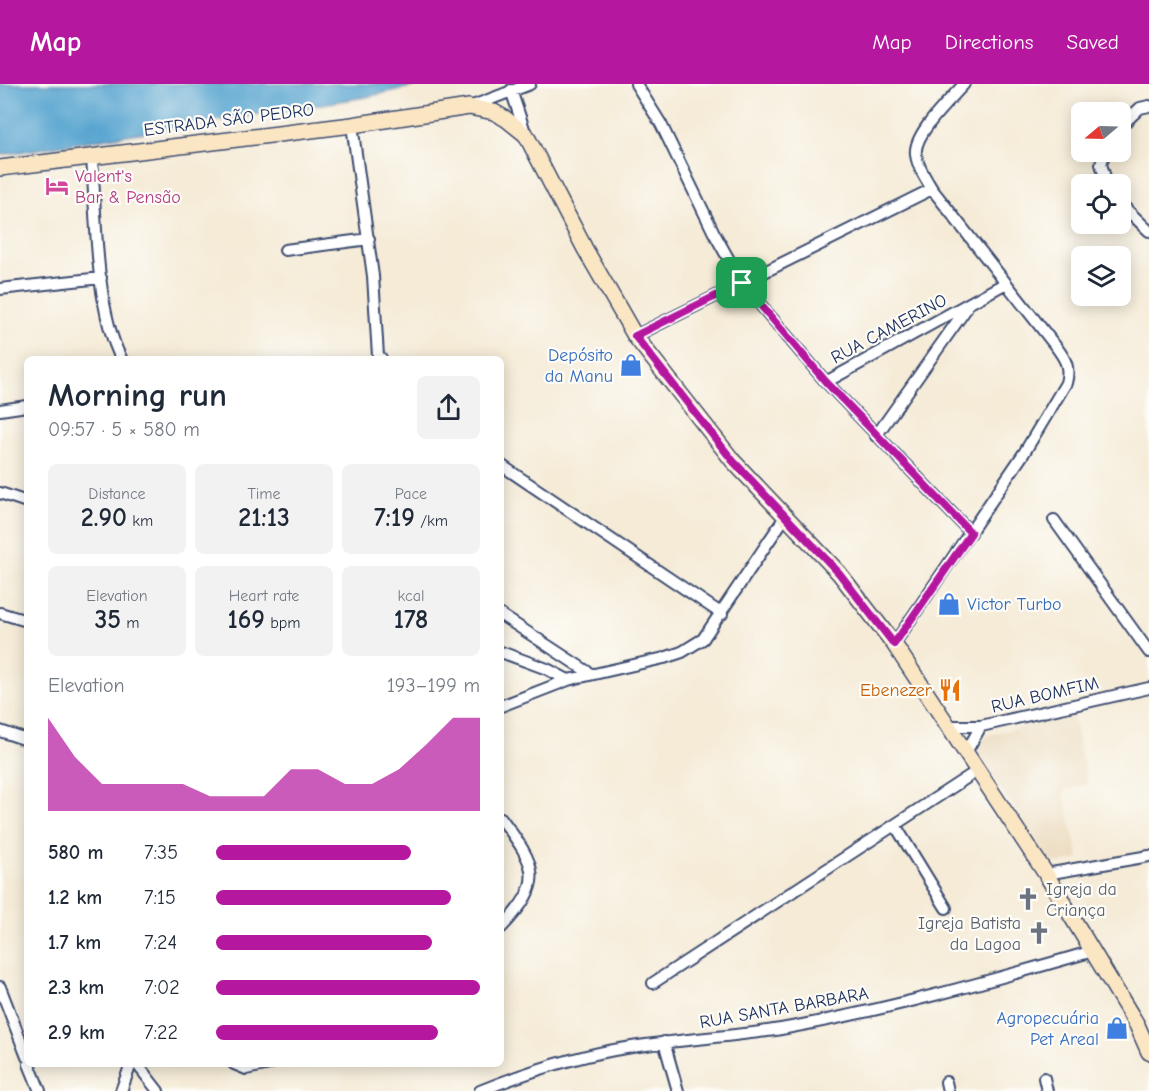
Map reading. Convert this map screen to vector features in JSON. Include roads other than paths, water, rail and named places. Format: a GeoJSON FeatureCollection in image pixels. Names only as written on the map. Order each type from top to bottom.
{"type":"FeatureCollection","features":[{"type":"Feature","properties":{"kind":"street"},"geometry":{"type":"LineString","coordinates":[[470,107],[530,84]]}},
{"type":"Feature","properties":{"kind":"street"},"geometry":{"type":"LineString","coordinates":[[636,84],[661,124],[714,233],[742,283],[826,382],[971,533]]}},
{"type":"Feature","properties":{"kind":"street"},"geometry":{"type":"LineString","coordinates":[[894,644],[1024,453],[1066,383],[1069,372],[1066,361],[1057,348],[932,189],[916,154],[922,133],[964,84]]}},
{"type":"Feature","properties":{"kind":"street"},"geometry":{"type":"LineString","coordinates":[[512,90],[526,135],[585,249],[635,336],[733,461],[860,596],[1046,874],[1137,1024],[1149,1052]]}},
{"type":"Feature","properties":{"kind":"street"},"geometry":{"type":"LineString","coordinates":[[1131,115],[1140,108],[1149,106]]}},
{"type":"Feature","properties":{"kind":"street","name":"ESTRADA SÃO PEDRO"},"geometry":{"type":"LineString","coordinates":[[0,168],[352,125],[470,107],[494,112],[526,135]]}},
{"type":"Feature","properties":{"kind":"street"},"geometry":{"type":"LineString","coordinates":[[352,125],[369,239],[375,356]]}},
{"type":"Feature","properties":{"kind":"street"},"geometry":{"type":"LineString","coordinates":[[92,157],[101,278],[109,325],[120,356]]}},
{"type":"Feature","properties":{"kind":"street"},"geometry":{"type":"LineString","coordinates":[[635,336],[932,189]]}},
{"type":"Feature","properties":{"kind":"street"},"geometry":{"type":"LineString","coordinates":[[1131,214],[1149,231]]}},
{"type":"Feature","properties":{"kind":"street"},"geometry":{"type":"LineString","coordinates":[[285,250],[369,239]]}},
{"type":"Feature","properties":{"kind":"street"},"geometry":{"type":"LineString","coordinates":[[0,289],[101,278]]}},
{"type":"Feature","properties":{"kind":"street","name":"RUA CAMERINO"},"geometry":{"type":"LineString","coordinates":[[826,382],[1006,283]]}},
{"type":"Feature","properties":{"kind":"street","name":"RUA CAMERINO"},"geometry":{"type":"LineString","coordinates":[[876,436],[968,305]]}},
{"type":"Feature","properties":{"kind":"street"},"geometry":{"type":"LineString","coordinates":[[0,410],[24,406]]}},
{"type":"Feature","properties":{"kind":"street"},"geometry":{"type":"LineString","coordinates":[[504,467],[722,614]]}},
{"type":"Feature","properties":{"kind":"street"},"geometry":{"type":"LineString","coordinates":[[0,493],[24,501]]}},
{"type":"Feature","properties":{"kind":"street"},"geometry":{"type":"LineString","coordinates":[[504,705],[567,680],[682,652],[703,639],[722,614],[785,517]]}},
{"type":"Feature","properties":{"kind":"street"},"geometry":{"type":"LineString","coordinates":[[1054,520],[1149,652]]}},
{"type":"Feature","properties":{"kind":"street"},"geometry":{"type":"LineString","coordinates":[[0,613],[24,620]]}},
{"type":"Feature","properties":{"kind":"street"},"geometry":{"type":"LineString","coordinates":[[504,617],[591,674]]}},
{"type":"Feature","properties":{"kind":"street"},"geometry":{"type":"LineString","coordinates":[[504,653],[547,669],[567,680]]}},
{"type":"Feature","properties":{"kind":"street","name":"RUA BOMFIM"},"geometry":{"type":"LineString","coordinates":[[947,726],[981,726],[1149,688]]}},
{"type":"Feature","properties":{"kind":"street"},"geometry":{"type":"LineString","coordinates":[[965,753],[981,726]]}},
{"type":"Feature","properties":{"kind":"street"},"geometry":{"type":"LineString","coordinates":[[0,731],[24,739]]}},
{"type":"Feature","properties":{"kind":"street"},"geometry":{"type":"LineString","coordinates":[[653,982],[977,771]]}},
{"type":"Feature","properties":{"kind":"street"},"geometry":{"type":"LineString","coordinates":[[504,822],[525,850],[534,878],[525,898],[504,924]]}},
{"type":"Feature","properties":{"kind":"street"},"geometry":{"type":"LineString","coordinates":[[895,825],[946,908]]}},
{"type":"Feature","properties":{"kind":"street"},"geometry":{"type":"LineString","coordinates":[[1046,874],[1149,856]]}},
{"type":"Feature","properties":{"kind":"street","name":"RUA SANTA BARBARA"},"geometry":{"type":"LineString","coordinates":[[480,1091],[540,1068],[592,1055],[664,1042],[759,1032],[810,1023],[989,982],[1093,951]]}},
{"type":"Feature","properties":{"kind":"street"},"geometry":{"type":"LineString","coordinates":[[0,987],[24,1049]]}},
{"type":"Feature","properties":{"kind":"street"},"geometry":{"type":"LineString","coordinates":[[664,1042],[678,1091]]}},
{"type":"Feature","properties":{"kind":"street"},"geometry":{"type":"LineString","coordinates":[[30,1067],[40,1091]]}},
{"type":"Feature","properties":{"kind":"street"},"geometry":{"type":"LineString","coordinates":[[121,1091],[130,1067]]}},
{"type":"Feature","properties":{"kind":"street"},"geometry":{"type":"LineString","coordinates":[[139,1067],[158,1091]]}},
{"type":"Feature","properties":{"kind":"street"},"geometry":{"type":"LineString","coordinates":[[241,1067],[246,1069],[256,1067]]}},
{"type":"Feature","properties":{"kind":"street"},"geometry":{"type":"LineString","coordinates":[[1044,1078],[1047,1091]]}},
{"type":"Feature","properties":{"kind":"water"},"geometry":{"type":"Polygon","coordinates":[[[0,84],[423,84],[366,97],[0,155],[0,84]]]}},
{"type":"Feature","properties":{"kind":"place","name":"Valent's Bar & Pensão"},"geometry":{"type":"Point","coordinates":[57,186]}},
{"type":"Feature","properties":{"kind":"place","name":"Depósito da Manu"},"geometry":{"type":"Point","coordinates":[631,365]}},
{"type":"Feature","properties":{"kind":"place","name":"Victor Turbo"},"geometry":{"type":"Point","coordinates":[949,604]}},
{"type":"Feature","properties":{"kind":"place","name":"Ebenezer"},"geometry":{"type":"Point","coordinates":[950,690]}},
{"type":"Feature","properties":{"kind":"place","name":"Igreja da Criança"},"geometry":{"type":"Point","coordinates":[1028,899]}},
{"type":"Feature","properties":{"kind":"place","name":"Igreja Batista da Lagoa"},"geometry":{"type":"Point","coordinates":[1039,933]}},
{"type":"Feature","properties":{"kind":"place","name":"Agropecuária Pet Areal"},"geometry":{"type":"Point","coordinates":[1117,1028]}}]}
